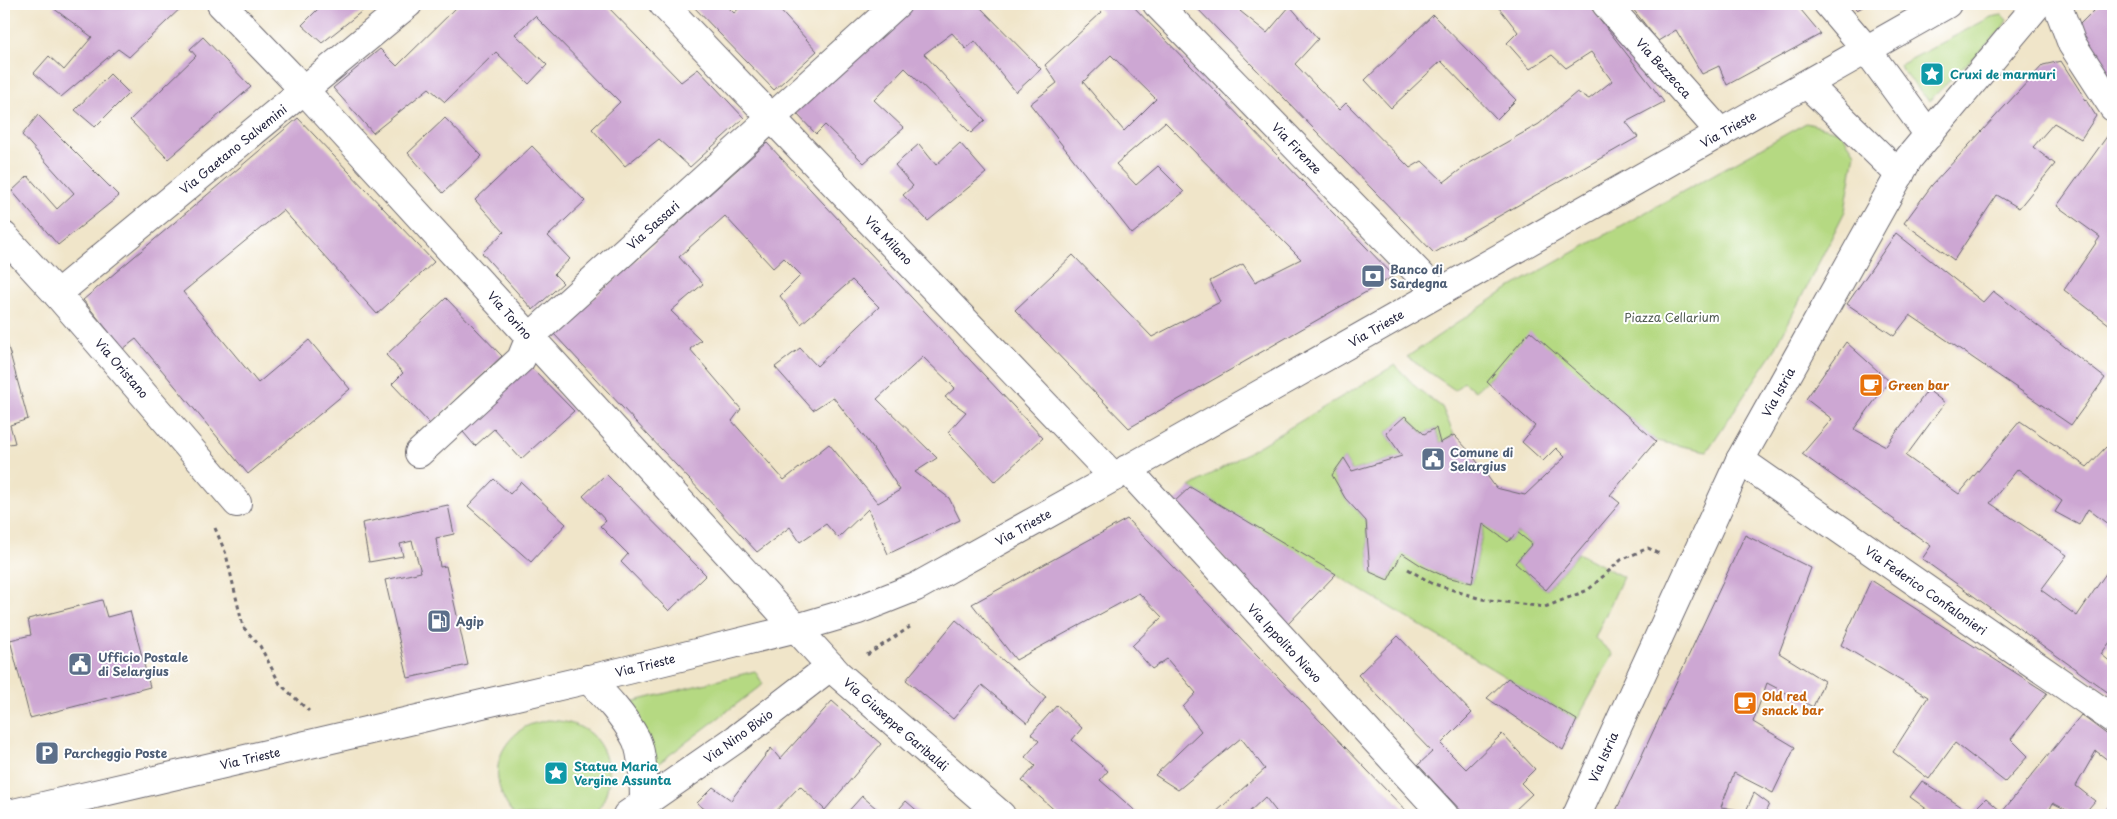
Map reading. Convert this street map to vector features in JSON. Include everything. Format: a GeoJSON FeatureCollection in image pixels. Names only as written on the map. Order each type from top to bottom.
{"type":"FeatureCollection","features":[{"type":"Feature","properties":{"kind":"street","name":"Via Torino"},"geometry":{"type":"LineString","coordinates":[[222,4],[305,91],[797,628]]}},
{"type":"Feature","properties":{"kind":"street","name":"Via Gaetano Salvemini"},"geometry":{"type":"LineString","coordinates":[[58,294],[408,4]]}},
{"type":"Feature","properties":{"kind":"street","name":"Via Milano"},"geometry":{"type":"LineString","coordinates":[[663,4],[771,117],[1121,473]]}},
{"type":"Feature","properties":{"kind":"street","name":"Via Sassari"},"geometry":{"type":"LineString","coordinates":[[418,453],[521,359],[530,337],[897,4]]}},
{"type":"Feature","properties":{"kind":"street","name":"Via Firenze"},"geometry":{"type":"LineString","coordinates":[[1157,4],[1438,293]]}},
{"type":"Feature","properties":{"kind":"street","name":"Via Bezzecca"},"geometry":{"type":"LineString","coordinates":[[1606,4],[1721,132]]}},
{"type":"Feature","properties":{"kind":"street"},"geometry":{"type":"LineString","coordinates":[[1828,4],[1868,50],[1929,135]]}},
{"type":"Feature","properties":{"kind":"street","name":"Via Trieste"},"geometry":{"type":"LineString","coordinates":[[4,815],[588,679],[797,628],[858,610],[916,587],[1121,473],[1948,4]]}},
{"type":"Feature","properties":{"kind":"street","name":"Via Istria"},"geometry":{"type":"LineString","coordinates":[[1577,815],[1740,460],[1909,158],[2038,4]]}},
{"type":"Feature","properties":{"kind":"street"},"geometry":{"type":"LineString","coordinates":[[2057,4],[2072,44],[2113,107]]}},
{"type":"Feature","properties":{"kind":"street"},"geometry":{"type":"LineString","coordinates":[[1807,84],[1900,175]]}},
{"type":"Feature","properties":{"kind":"street","name":"Via Oristano"},"geometry":{"type":"LineString","coordinates":[[4,236],[58,294],[231,495]]}},
{"type":"Feature","properties":{"kind":"street","name":"Via Federico Confalonieri"},"geometry":{"type":"LineString","coordinates":[[1740,460],[2113,719]]}},
{"type":"Feature","properties":{"kind":"street","name":"Via Ippolito Nievo"},"geometry":{"type":"LineString","coordinates":[[1121,473],[1444,815]]}},
{"type":"Feature","properties":{"kind":"street","name":"Via Giuseppe Garibaldi"},"geometry":{"type":"LineString","coordinates":[[797,628],[838,674],[1001,815]]}},
{"type":"Feature","properties":{"kind":"street","name":"Via Nino Bixio"},"geometry":{"type":"LineString","coordinates":[[635,810],[736,739],[831,666]]}},
{"type":"Feature","properties":{"kind":"street","name":"Via Nino Bixio"},"geometry":{"type":"LineString","coordinates":[[588,679],[617,710],[636,740],[644,784],[635,810]]}},
{"type":"Feature","properties":{"kind":"path"},"geometry":{"type":"LineString","coordinates":[[231,495],[212,521],[226,554],[243,627],[260,646],[280,684],[311,713]]}},
{"type":"Feature","properties":{"kind":"path"},"geometry":{"type":"LineString","coordinates":[[1408,569],[1431,583],[1481,600],[1544,608],[1588,590],[1621,560],[1648,548],[1690,567]]}},
{"type":"Feature","properties":{"kind":"green space"},"geometry":{"type":"Polygon","coordinates":[[[2002,15],[2007,20],[2001,30],[1929,101],[1902,70],[1900,65],[1991,17],[2002,15]]]}},
{"type":"Feature","properties":{"kind":"green space","name":"Piazza Cellarium"},"geometry":{"type":"Polygon","coordinates":[[[1806,123],[1841,132],[1855,153],[1845,211],[1774,351],[1707,451],[1656,441],[1530,332],[1494,374],[1475,391],[1464,382],[1455,390],[1407,357],[1506,290],[1806,123]]]}},
{"type":"Feature","properties":{"kind":"green space"},"geometry":{"type":"Polygon","coordinates":[[[1395,365],[1418,389],[1442,407],[1454,435],[1440,443],[1436,428],[1424,434],[1405,416],[1386,433],[1402,456],[1352,471],[1344,458],[1332,475],[1345,498],[1366,521],[1370,572],[1388,580],[1402,553],[1445,577],[1472,583],[1484,524],[1508,542],[1517,532],[1532,544],[1515,563],[1546,590],[1578,553],[1623,577],[1595,638],[1613,654],[1577,720],[1190,487],[1395,365]]]}},
{"type":"Feature","properties":{"kind":"green space"},"geometry":{"type":"Polygon","coordinates":[[[755,671],[763,684],[655,766],[627,703],[755,671]]]}},
{"type":"Feature","properties":{"kind":"green space"},"geometry":{"type":"Polygon","coordinates":[[[548,720],[579,726],[596,740],[603,750],[607,761],[608,785],[600,807],[592,815],[514,815],[506,804],[498,780],[500,757],[514,736],[525,727],[548,720]]]}},
{"type":"Feature","properties":{"kind":"building"},"geometry":{"type":"Polygon","coordinates":[[[58,4],[185,4],[129,57],[118,49],[61,97],[34,73],[49,56],[64,70],[92,37],[53,8],[58,4]]]}},
{"type":"Feature","properties":{"kind":"building"},"geometry":{"type":"Polygon","coordinates":[[[319,4],[371,4],[322,43],[302,25],[321,6],[319,4]]]}},
{"type":"Feature","properties":{"kind":"building"},"geometry":{"type":"Polygon","coordinates":[[[460,4],[605,4],[681,82],[698,69],[744,118],[690,167],[659,139],[625,166],[592,129],[620,102],[535,16],[515,34],[547,65],[529,84],[496,52],[445,102],[429,88],[373,133],[333,88],[380,49],[397,66],[460,4]]]}},
{"type":"Feature","properties":{"kind":"building"},"geometry":{"type":"Polygon","coordinates":[[[691,4],[725,4],[734,13],[744,4],[778,4],[776,6],[817,51],[774,90],[691,4]]]}},
{"type":"Feature","properties":{"kind":"building"},"geometry":{"type":"Polygon","coordinates":[[[915,4],[977,4],[1041,69],[1016,92],[975,41],[966,49],[952,33],[924,54],[985,120],[971,133],[905,68],[874,100],[904,128],[864,163],[825,125],[816,134],[795,112],[915,4]]]}},
{"type":"Feature","properties":{"kind":"building"},"geometry":{"type":"Polygon","coordinates":[[[1094,4],[1131,4],[1394,276],[1129,428],[1015,310],[1073,255],[1152,337],[1220,302],[1210,281],[1243,264],[1255,282],[1301,259],[1165,122],[1116,164],[1136,185],[1158,166],[1184,192],[1132,234],[1030,104],[1057,83],[1045,65],[1102,12],[1094,4]],[[1111,55],[1083,82],[1124,131],[1156,99],[1111,55]]]}},
{"type":"Feature","properties":{"kind":"building"},"geometry":{"type":"Polygon","coordinates":[[[1193,4],[1247,4],[1240,11],[1267,33],[1290,6],[1318,39],[1295,64],[1339,110],[1346,103],[1410,168],[1422,161],[1444,182],[1468,164],[1539,124],[1577,92],[1589,99],[1612,81],[1591,52],[1566,68],[1552,55],[1530,69],[1507,43],[1518,32],[1496,4],[1588,4],[1664,102],[1626,122],[1638,137],[1434,253],[1193,4]]]}},
{"type":"Feature","properties":{"kind":"building"},"geometry":{"type":"Polygon","coordinates":[[[1629,4],[1796,4],[1821,34],[1727,85],[1719,66],[1702,74],[1676,30],[1658,41],[1629,4]]]}},
{"type":"Feature","properties":{"kind":"building"},"geometry":{"type":"Polygon","coordinates":[[[1851,4],[1868,4],[1857,10],[1851,4]]]}},
{"type":"Feature","properties":{"kind":"building"},"geometry":{"type":"Polygon","coordinates":[[[2100,4],[2113,4],[2113,83],[2078,26],[2100,4]]]}},
{"type":"Feature","properties":{"kind":"building"},"geometry":{"type":"Polygon","coordinates":[[[1433,15],[1516,100],[1497,119],[1441,61],[1391,108],[1365,80],[1433,15]]]}},
{"type":"Feature","properties":{"kind":"building"},"geometry":{"type":"Polygon","coordinates":[[[203,37],[251,87],[168,159],[130,120],[196,56],[190,49],[203,37]]]}},
{"type":"Feature","properties":{"kind":"building"},"geometry":{"type":"Polygon","coordinates":[[[2061,61],[2096,116],[2081,139],[2054,123],[2033,147],[2055,164],[2019,208],[1997,195],[1954,260],[1904,223],[1932,185],[2043,65],[2061,61]]]}},
{"type":"Feature","properties":{"kind":"building"},"geometry":{"type":"Polygon","coordinates":[[[110,74],[129,93],[95,127],[75,110],[110,74]]]}},
{"type":"Feature","properties":{"kind":"building"},"geometry":{"type":"Polygon","coordinates":[[[38,115],[119,196],[58,245],[12,191],[28,176],[57,209],[74,193],[22,135],[38,115]]]}},
{"type":"Feature","properties":{"kind":"building"},"geometry":{"type":"Polygon","coordinates":[[[298,118],[434,262],[377,314],[283,210],[183,292],[258,383],[309,340],[350,389],[248,474],[136,339],[123,349],[83,300],[298,118]]]}},
{"type":"Feature","properties":{"kind":"building"},"geometry":{"type":"Polygon","coordinates":[[[445,118],[482,156],[443,193],[408,153],[445,118]]]}},
{"type":"Feature","properties":{"kind":"building"},"geometry":{"type":"Polygon","coordinates":[[[2108,135],[2113,143],[2113,320],[2110,325],[2064,290],[2100,237],[2057,206],[2108,135]]]}},
{"type":"Feature","properties":{"kind":"building"},"geometry":{"type":"Polygon","coordinates":[[[767,143],[1043,438],[995,482],[948,432],[966,412],[945,397],[955,388],[923,357],[877,399],[937,458],[915,472],[949,498],[960,520],[888,554],[868,509],[838,538],[826,524],[800,542],[790,527],[757,552],[554,334],[767,143]],[[725,216],[679,257],[703,284],[671,311],[701,340],[690,349],[741,409],[732,421],[784,480],[829,444],[878,503],[900,490],[872,447],[833,397],[813,410],[775,367],[800,348],[817,366],[879,307],[852,280],[801,324],[780,296],[801,275],[784,258],[773,268],[725,216]]]}},
{"type":"Feature","properties":{"kind":"building"},"geometry":{"type":"Polygon","coordinates":[[[960,143],[986,173],[928,221],[903,195],[913,186],[895,165],[919,144],[936,165],[960,143]]]}},
{"type":"Feature","properties":{"kind":"building"},"geometry":{"type":"Polygon","coordinates":[[[532,146],[585,201],[548,236],[570,259],[554,274],[563,283],[533,310],[482,253],[504,232],[475,200],[532,146]]]}},
{"type":"Feature","properties":{"kind":"building"},"geometry":{"type":"Polygon","coordinates":[[[1896,233],[1983,302],[1993,291],[2105,378],[2071,425],[1910,315],[1894,336],[1847,304],[1896,233]]]}},
{"type":"Feature","properties":{"kind":"building"},"geometry":{"type":"Polygon","coordinates":[[[446,298],[502,356],[430,424],[392,384],[403,373],[386,355],[446,298]]]}},
{"type":"Feature","properties":{"kind":"building","name":"Comune di Selargius"},"geometry":{"type":"Polygon","coordinates":[[[1530,331],[1656,441],[1610,495],[1620,503],[1546,590],[1515,563],[1532,544],[1517,532],[1508,542],[1483,524],[1472,583],[1446,577],[1422,566],[1402,553],[1388,580],[1370,572],[1366,521],[1345,498],[1332,475],[1344,458],[1352,471],[1402,456],[1386,433],[1405,416],[1424,434],[1436,428],[1440,443],[1454,435],[1470,452],[1496,488],[1525,495],[1565,457],[1556,448],[1543,461],[1522,442],[1535,426],[1487,382],[1530,331]]]}},
{"type":"Feature","properties":{"kind":"building"},"geometry":{"type":"Polygon","coordinates":[[[4,332],[28,419],[10,425],[15,443],[4,445],[4,332]]]}},
{"type":"Feature","properties":{"kind":"building"},"geometry":{"type":"Polygon","coordinates":[[[1846,342],[1889,381],[1854,429],[1886,446],[1928,390],[1945,403],[1906,456],[1959,494],[2020,421],[2087,467],[2106,447],[2113,452],[2113,528],[2088,509],[2079,525],[2055,512],[2062,501],[2018,469],[1990,503],[2067,555],[2041,590],[2077,616],[2113,563],[2113,638],[2101,654],[2113,664],[2113,696],[1922,559],[1931,546],[1802,454],[1832,419],[1806,399],[1846,342]]]}},
{"type":"Feature","properties":{"kind":"building"},"geometry":{"type":"Polygon","coordinates":[[[528,364],[574,411],[521,459],[494,429],[475,446],[458,426],[528,364]]]}},
{"type":"Feature","properties":{"kind":"building"},"geometry":{"type":"Polygon","coordinates":[[[606,474],[706,575],[669,611],[621,562],[628,554],[600,526],[606,521],[583,496],[606,474]]]}},
{"type":"Feature","properties":{"kind":"building"},"geometry":{"type":"Polygon","coordinates":[[[494,479],[510,494],[521,482],[566,524],[531,562],[468,506],[494,479]]]}},
{"type":"Feature","properties":{"kind":"building"},"geometry":{"type":"Polygon","coordinates":[[[1190,487],[1336,574],[1287,625],[1173,503],[1190,487]]]}},
{"type":"Feature","properties":{"kind":"building"},"geometry":{"type":"Polygon","coordinates":[[[448,505],[454,534],[436,538],[440,567],[446,566],[468,665],[408,678],[385,580],[421,572],[412,541],[400,544],[403,556],[369,562],[362,523],[448,505]]]}},
{"type":"Feature","properties":{"kind":"building"},"geometry":{"type":"Polygon","coordinates":[[[1127,519],[1410,815],[1279,815],[1265,797],[1246,815],[1218,815],[1215,813],[1265,769],[1241,738],[1178,790],[1155,775],[1201,731],[1183,707],[1196,693],[1167,659],[1152,669],[1132,646],[1162,617],[1139,593],[1016,660],[972,604],[1127,519]]]}},
{"type":"Feature","properties":{"kind":"building"},"geometry":{"type":"Polygon","coordinates":[[[1745,535],[1811,568],[1779,653],[1824,681],[1813,707],[1767,683],[1753,722],[1795,747],[1773,793],[1734,773],[1721,807],[1746,811],[1754,793],[1769,804],[1764,815],[1614,815],[1745,535]]]}},
{"type":"Feature","properties":{"kind":"building"},"geometry":{"type":"Polygon","coordinates":[[[1871,580],[2047,693],[2011,739],[2028,756],[2005,782],[1955,743],[1929,779],[1893,752],[1928,697],[1841,645],[1871,580]]]}},
{"type":"Feature","properties":{"kind":"building","name":"Ufficio Postale di Selargius"},"geometry":{"type":"Polygon","coordinates":[[[102,600],[107,617],[130,611],[150,687],[30,718],[10,640],[31,635],[28,619],[102,600]]]}},
{"type":"Feature","properties":{"kind":"building"},"geometry":{"type":"Polygon","coordinates":[[[956,620],[1046,697],[1027,723],[982,685],[953,719],[906,680],[956,620]]]}},
{"type":"Feature","properties":{"kind":"building"},"geometry":{"type":"Polygon","coordinates":[[[1398,636],[1472,713],[1441,744],[1466,769],[1502,734],[1535,769],[1521,783],[1532,794],[1513,812],[1516,815],[1465,815],[1418,765],[1432,752],[1358,675],[1398,636]]]}},
{"type":"Feature","properties":{"kind":"building"},"geometry":{"type":"Polygon","coordinates":[[[1508,678],[1577,720],[1563,750],[1487,698],[1508,678]]]}},
{"type":"Feature","properties":{"kind":"building"},"geometry":{"type":"Polygon","coordinates":[[[832,701],[881,744],[825,810],[800,786],[772,815],[712,815],[697,803],[713,787],[731,800],[771,748],[780,759],[832,701]]]}},
{"type":"Feature","properties":{"kind":"building"},"geometry":{"type":"Polygon","coordinates":[[[1057,705],[1082,728],[1072,740],[1108,771],[1100,780],[1140,815],[1060,815],[1022,781],[1035,766],[1025,757],[1039,741],[1031,734],[1057,705]]]}},
{"type":"Feature","properties":{"kind":"building"},"geometry":{"type":"Polygon","coordinates":[[[2081,715],[2113,739],[2113,764],[2096,751],[2076,786],[2095,801],[2083,815],[2076,815],[2053,803],[2047,815],[1935,815],[1910,797],[1922,781],[1971,813],[1986,798],[2002,812],[2081,715]]]}},
{"type":"Feature","properties":{"kind":"building"},"geometry":{"type":"Polygon","coordinates":[[[862,796],[884,815],[845,815],[862,796]]]}},
{"type":"Feature","properties":{"kind":"building"},"geometry":{"type":"Polygon","coordinates":[[[906,801],[922,815],[894,815],[906,801]]]}},
{"type":"Feature","properties":{"kind":"building"},"geometry":{"type":"Polygon","coordinates":[[[2113,801],[2113,815],[2102,815],[2113,801]]]}},
{"type":"Feature","properties":{"kind":"place","name":"Cruxi de marmuri"},"geometry":{"type":"Point","coordinates":[1932,74]}},
{"type":"Feature","properties":{"kind":"place","name":"Banco di Sardegna"},"geometry":{"type":"Point","coordinates":[1373,276]}},
{"type":"Feature","properties":{"kind":"place","name":"Green bar"},"geometry":{"type":"Point","coordinates":[1871,385]}},
{"type":"Feature","properties":{"kind":"place","name":"Comune di Selargius"},"geometry":{"type":"Point","coordinates":[1433,459]}},
{"type":"Feature","properties":{"kind":"place","name":"Agip"},"geometry":{"type":"Point","coordinates":[439,621]}},
{"type":"Feature","properties":{"kind":"place","name":"Ufficio Postale di Selargius"},"geometry":{"type":"Point","coordinates":[80,664]}},
{"type":"Feature","properties":{"kind":"place","name":"Old red snack bar"},"geometry":{"type":"Point","coordinates":[1745,703]}},
{"type":"Feature","properties":{"kind":"place","name":"Parcheggio Poste"},"geometry":{"type":"Point","coordinates":[47,753]}},
{"type":"Feature","properties":{"kind":"place","name":"Statua Maria Vergine Assunta"},"geometry":{"type":"Point","coordinates":[556,773]}}]}
